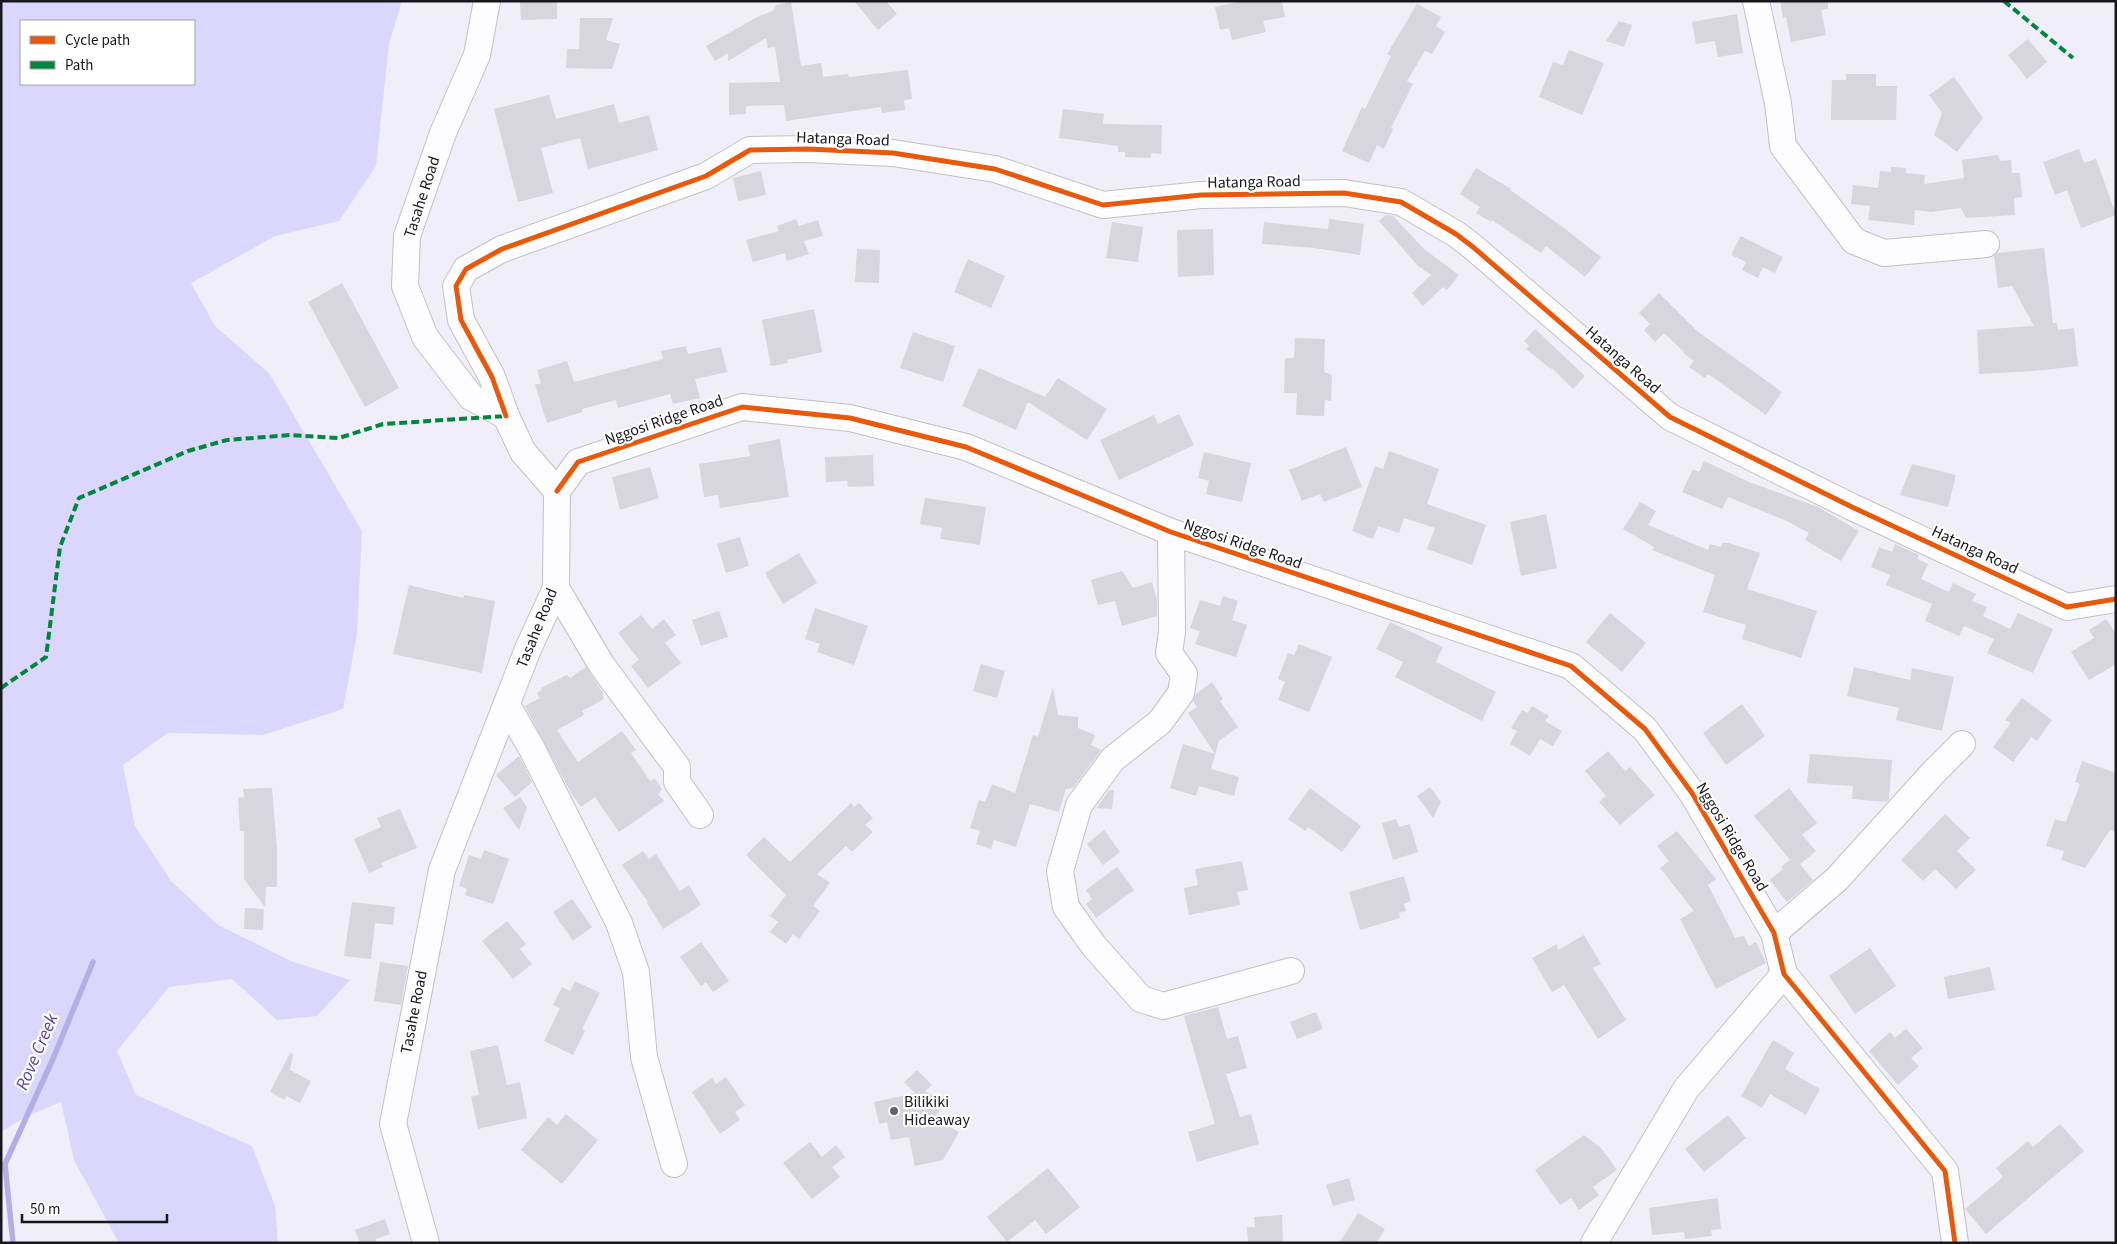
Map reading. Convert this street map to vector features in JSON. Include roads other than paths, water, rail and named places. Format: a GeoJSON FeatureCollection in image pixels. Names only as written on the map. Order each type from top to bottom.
{"type":"FeatureCollection","features":[{"type":"Feature","properties":{"kind":"street","name":"Tasahe Road"},"geometry":{"type":"LineString","coordinates":[[487,1],[478,55],[443,133],[407,236],[405,286],[425,337],[471,397],[506,416]]}},
{"type":"Feature","properties":{"kind":"street"},"geometry":{"type":"LineString","coordinates":[[1756,1],[1778,103],[1783,146],[1854,241],[1884,253],[1986,244]]}},
{"type":"Feature","properties":{"kind":"street","name":"Hatanga Road"},"geometry":{"type":"LineString","coordinates":[[506,416],[492,377],[461,320],[456,286],[466,269],[502,249],[706,176],[750,150],[808,149],[893,153],[996,168],[1103,205],[1201,195],[1344,193],[1401,202],[1456,234],[1670,417],[1835,499],[2067,607],[2116,599]]}},
{"type":"Feature","properties":{"kind":"street","name":"Nggosi Ridge Road"},"geometry":{"type":"LineString","coordinates":[[557,491],[578,462],[742,407],[850,418],[966,447],[1171,532],[1571,666],[1645,729],[1692,793],[1774,932],[1784,974]]}},
{"type":"Feature","properties":{"kind":"street"},"geometry":{"type":"LineString","coordinates":[[506,416],[523,452],[557,491]]}},
{"type":"Feature","properties":{"kind":"street","name":"Tasahe Road"},"geometry":{"type":"LineString","coordinates":[[426,1243],[393,1124],[442,870],[528,650],[556,588],[557,491]]}},
{"type":"Feature","properties":{"kind":"street"},"geometry":{"type":"LineString","coordinates":[[1171,532],[1172,632],[1169,653],[1184,674],[1181,693],[1160,722],[1114,759],[1079,805],[1060,871],[1066,907],[1094,946],[1141,999],[1163,1006],[1291,971]]}},
{"type":"Feature","properties":{"kind":"street"},"geometry":{"type":"LineString","coordinates":[[556,588],[601,664],[677,767],[677,782],[700,815]]}},
{"type":"Feature","properties":{"kind":"street"},"geometry":{"type":"LineString","coordinates":[[507,705],[532,749],[620,923],[636,972],[644,1057],[674,1164]]}},
{"type":"Feature","properties":{"kind":"street"},"geometry":{"type":"LineString","coordinates":[[1774,932],[1837,879],[1933,772],[1962,744]]}},
{"type":"Feature","properties":{"kind":"street"},"geometry":{"type":"LineString","coordinates":[[1594,1243],[1686,1089],[1784,974],[1945,1171],[1956,1243]]}},
{"type":"Feature","properties":{"kind":"waterway","name":"Rove Creek"},"geometry":{"type":"LineString","coordinates":[[13,1243],[5,1164],[52,1061],[93,962]]}},
{"type":"Feature","properties":{"kind":"place","name":"Bilikiki Hideaway"},"geometry":{"type":"Point","coordinates":[894,1111]}}]}
